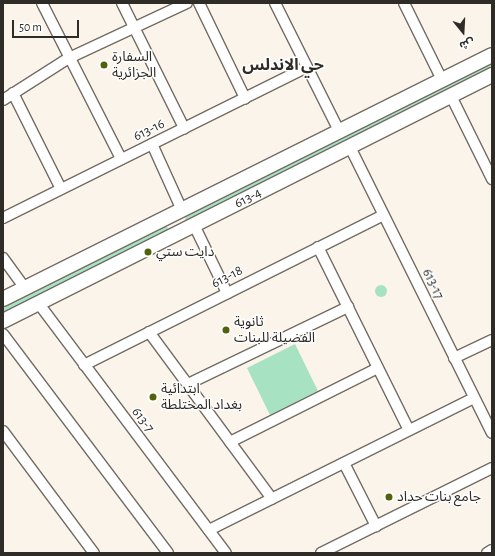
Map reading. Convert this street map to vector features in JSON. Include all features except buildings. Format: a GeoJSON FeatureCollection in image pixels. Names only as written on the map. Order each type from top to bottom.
{"type":"FeatureCollection","features":[{"type":"Feature","properties":{"kind":"street"},"geometry":{"type":"LineString","coordinates":[[42,3],[121,159]]}},
{"type":"Feature","properties":{"kind":"street"},"geometry":{"type":"LineString","coordinates":[[122,3],[184,128]]}},
{"type":"Feature","properties":{"kind":"street"},"geometry":{"type":"LineString","coordinates":[[3,100],[69,58],[187,3]]}},
{"type":"Feature","properties":{"kind":"street"},"geometry":{"type":"LineString","coordinates":[[199,3],[245,98]]}},
{"type":"Feature","properties":{"kind":"street"},"geometry":{"type":"LineString","coordinates":[[276,3],[339,131]]}},
{"type":"Feature","properties":{"kind":"street"},"geometry":{"type":"LineString","coordinates":[[404,3],[442,80]]}},
{"type":"Feature","properties":{"kind":"street","name":"613-4"},"geometry":{"type":"LineString","coordinates":[[3,299],[492,55]]}},
{"type":"Feature","properties":{"kind":"street","name":"613-16"},"geometry":{"type":"LineString","coordinates":[[3,218],[307,67]]}},
{"type":"Feature","properties":{"kind":"street","name":"613-4"},"geometry":{"type":"LineString","coordinates":[[3,321],[350,148],[492,75]]}},
{"type":"Feature","properties":{"kind":"street"},"geometry":{"type":"LineString","coordinates":[[13,93],[61,189]]}},
{"type":"Feature","properties":{"kind":"street"},"geometry":{"type":"LineString","coordinates":[[451,96],[492,179]]}},
{"type":"Feature","properties":{"kind":"street"},"geometry":{"type":"LineString","coordinates":[[152,144],[178,211],[227,293]]}},
{"type":"Feature","properties":{"kind":"street","name":"613-17"},"geometry":{"type":"LineString","coordinates":[[350,148],[492,433]]}},
{"type":"Feature","properties":{"kind":"street","name":"613-18"},"geometry":{"type":"LineString","coordinates":[[84,364],[383,215]]}},
{"type":"Feature","properties":{"kind":"street"},"geometry":{"type":"LineString","coordinates":[[318,247],[409,430]]}},
{"type":"Feature","properties":{"kind":"street"},"geometry":{"type":"LineString","coordinates":[[3,258],[25,288]]}},
{"type":"Feature","properties":{"kind":"street","name":"613-7"},"geometry":{"type":"LineString","coordinates":[[39,304],[226,553]]}},
{"type":"Feature","properties":{"kind":"street"},"geometry":{"type":"LineString","coordinates":[[188,384],[348,307]]}},
{"type":"Feature","properties":{"kind":"street"},"geometry":{"type":"LineString","coordinates":[[149,332],[272,498]]}},
{"type":"Feature","properties":{"kind":"street"},"geometry":{"type":"LineString","coordinates":[[3,334],[168,553]]}},
{"type":"Feature","properties":{"kind":"street"},"geometry":{"type":"LineString","coordinates":[[454,358],[492,340]]}},
{"type":"Feature","properties":{"kind":"street"},"geometry":{"type":"LineString","coordinates":[[230,442],[378,368]]}},
{"type":"Feature","properties":{"kind":"street"},"geometry":{"type":"LineString","coordinates":[[209,530],[474,398]]}},
{"type":"Feature","properties":{"kind":"street"},"geometry":{"type":"LineString","coordinates":[[3,432],[94,553]]}},
{"type":"Feature","properties":{"kind":"street"},"geometry":{"type":"LineString","coordinates":[[344,463],[376,526]]}},
{"type":"Feature","properties":{"kind":"street"},"geometry":{"type":"LineString","coordinates":[[323,553],[492,468]]}},
{"type":"Feature","properties":{"kind":"street"},"geometry":{"type":"LineString","coordinates":[[487,553],[492,550]]}},
{"type":"Feature","properties":{"kind":"green space"},"geometry":{"type":"Polygon","coordinates":[[[492,62],[492,70],[186,221],[185,220],[186,215],[492,62]]]}},
{"type":"Feature","properties":{"kind":"green space"},"geometry":{"type":"Polygon","coordinates":[[[166,225],[169,230],[3,315],[3,307],[166,225]]]}},
{"type":"Feature","properties":{"kind":"green space"},"geometry":{"type":"Polygon","coordinates":[[[379,285],[383,285],[387,291],[383,297],[379,297],[375,293],[375,289],[379,285]]]}},
{"type":"Feature","properties":{"kind":"green space"},"geometry":{"type":"Polygon","coordinates":[[[295,344],[318,391],[270,415],[247,368],[295,344]]]}},
{"type":"Feature","properties":{"kind":"place","name":"السفارة الجزائرية"},"geometry":{"type":"Point","coordinates":[104,65]}},
{"type":"Feature","properties":{"kind":"place","name":"دايت ستي"},"geometry":{"type":"Point","coordinates":[148,252]}},
{"type":"Feature","properties":{"kind":"place","name":"ثانوية الفضيلة للبنات"},"geometry":{"type":"Point","coordinates":[226,330]}},
{"type":"Feature","properties":{"kind":"place","name":"ابتدائية بغداد المختلطة"},"geometry":{"type":"Point","coordinates":[153,397]}},
{"type":"Feature","properties":{"kind":"place","name":"جامع بنات حداد"},"geometry":{"type":"Point","coordinates":[389,497]}},
{"type":"Feature","properties":{"kind":"district","name":"حي الاندلس"},"geometry":{"type":"Point","coordinates":[283,65]}}]}
